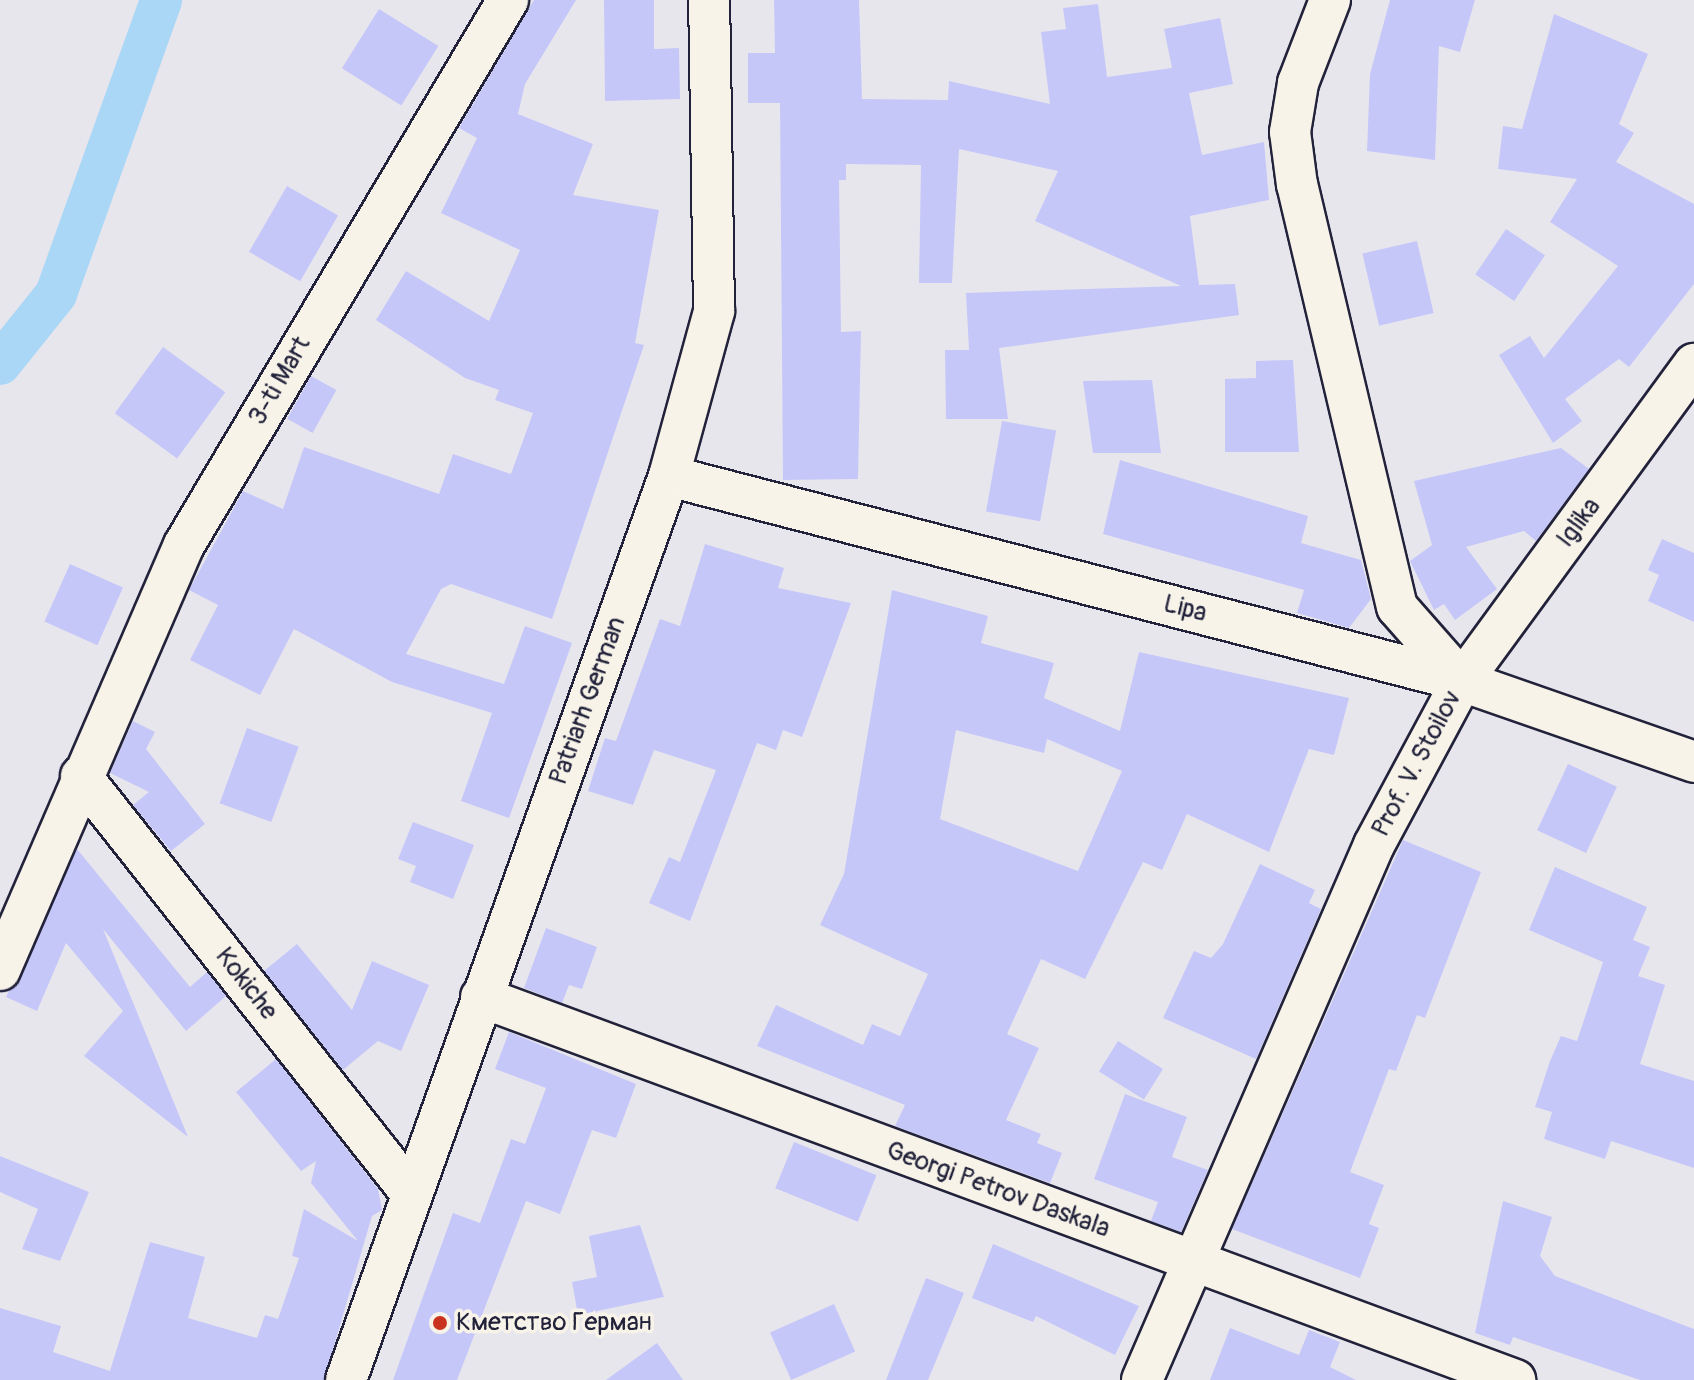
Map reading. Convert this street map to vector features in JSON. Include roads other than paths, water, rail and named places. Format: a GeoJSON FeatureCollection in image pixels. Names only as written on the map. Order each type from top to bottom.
{"type":"FeatureCollection","features":[{"type":"Feature","properties":{"kind":"street","name":"3-ti Mart"},"geometry":{"type":"LineString","coordinates":[[0,970],[81,776],[184,545],[508,0]]}},
{"type":"Feature","properties":{"kind":"street","name":"Patriarh German"},"geometry":{"type":"LineString","coordinates":[[346,1380],[669,476],[714,311],[709,0]]}},
{"type":"Feature","properties":{"kind":"street","name":"Prof. V. Stoilov"},"geometry":{"type":"LineString","coordinates":[[1142,1380],[1198,1265],[1374,845],[1462,681],[1397,607],[1297,185],[1290,132],[1298,83],[1330,0]]}},
{"type":"Feature","properties":{"kind":"street","name":"Iglika"},"geometry":{"type":"LineString","coordinates":[[1462,681],[1694,364]]}},
{"type":"Feature","properties":{"kind":"street","name":"Lipa"},"geometry":{"type":"LineString","coordinates":[[669,476],[1462,681],[1694,762]]}},
{"type":"Feature","properties":{"kind":"street","name":"Kokiche"},"geometry":{"type":"LineString","coordinates":[[81,776],[411,1193]]}},
{"type":"Feature","properties":{"kind":"street","name":"Georgi Petrov Daskala"},"geometry":{"type":"LineString","coordinates":[[481,997],[1515,1380]]}},
{"type":"Feature","properties":{"kind":"waterway"},"geometry":{"type":"LineString","coordinates":[[0,364],[56,294],[161,0]]}},
{"type":"Feature","properties":{"kind":"place","name":"Кметство Герман"},"geometry":{"type":"Point","coordinates":[440,1323]}}]}
